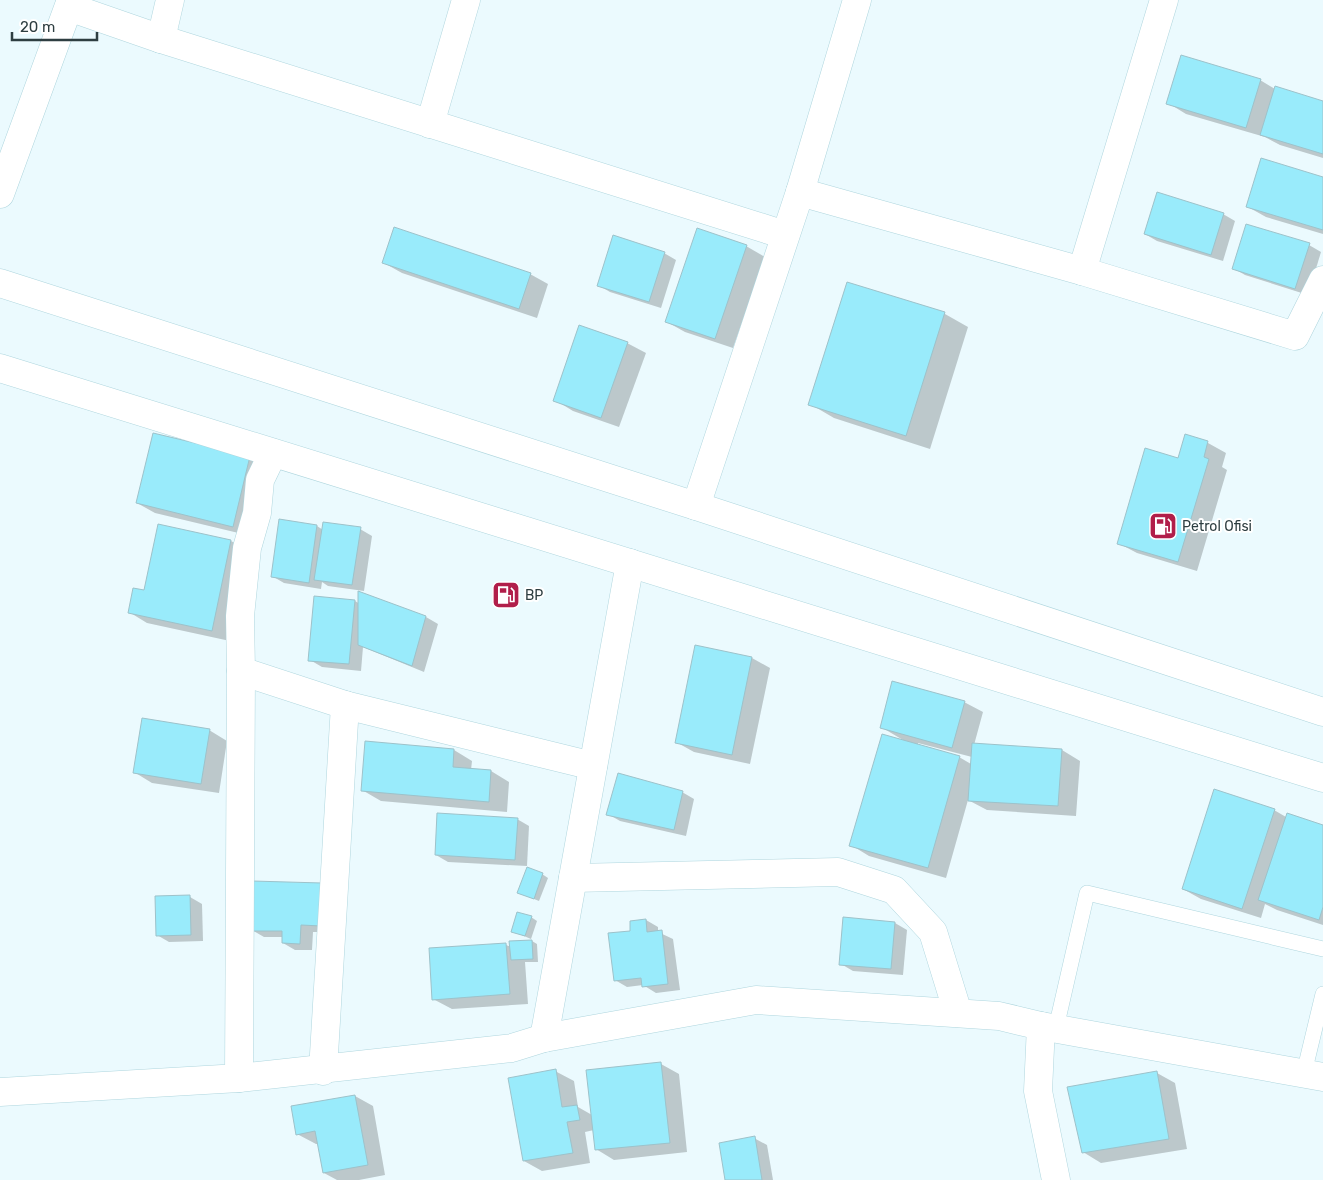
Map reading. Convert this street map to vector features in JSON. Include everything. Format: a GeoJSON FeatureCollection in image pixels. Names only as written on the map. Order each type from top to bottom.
{"type":"FeatureCollection","features":[{"type":"Feature","properties":{"kind":"street"},"geometry":{"type":"LineString","coordinates":[[161,39],[170,0]]}},
{"type":"Feature","properties":{"kind":"street"},"geometry":{"type":"LineString","coordinates":[[430,124],[466,0]]}},
{"type":"Feature","properties":{"kind":"street"},"geometry":{"type":"LineString","coordinates":[[696,506],[800,192],[858,0]]}},
{"type":"Feature","properties":{"kind":"street"},"geometry":{"type":"LineString","coordinates":[[1082,271],[1164,0]]}},
{"type":"Feature","properties":{"kind":"street"},"geometry":{"type":"LineString","coordinates":[[0,194],[70,3],[161,39],[785,235]]}},
{"type":"Feature","properties":{"kind":"street"},"geometry":{"type":"LineString","coordinates":[[800,192],[1082,271],[1295,336],[1323,280]]}},
{"type":"Feature","properties":{"kind":"street"},"geometry":{"type":"LineString","coordinates":[[0,283],[696,506],[1323,712]]}},
{"type":"Feature","properties":{"kind":"street"},"geometry":{"type":"LineString","coordinates":[[0,368],[1323,778]]}},
{"type":"Feature","properties":{"kind":"street"},"geometry":{"type":"LineString","coordinates":[[240,1078],[240,616],[246,548],[258,513],[260,480],[273,453]]}},
{"type":"Feature","properties":{"kind":"street"},"geometry":{"type":"LineString","coordinates":[[544,1038],[630,563]]}},
{"type":"Feature","properties":{"kind":"street"},"geometry":{"type":"LineString","coordinates":[[241,671],[344,705],[593,766]]}},
{"type":"Feature","properties":{"kind":"street"},"geometry":{"type":"LineString","coordinates":[[323,1070],[344,705]]}},
{"type":"Feature","properties":{"kind":"street"},"geometry":{"type":"LineString","coordinates":[[573,878],[838,872],[894,890],[933,932],[958,1013]]}},
{"type":"Feature","properties":{"kind":"street"},"geometry":{"type":"LineString","coordinates":[[0,1092],[240,1078],[512,1048],[544,1038],[756,1000],[1000,1016],[1048,1027],[1313,1075]]}},
{"type":"Feature","properties":{"kind":"street"},"geometry":{"type":"LineString","coordinates":[[1048,1027],[1038,1091],[1056,1180]]}},
{"type":"Feature","properties":{"kind":"lane"},"geometry":{"type":"LineString","coordinates":[[1048,1027],[1087,893],[1323,949]]}},
{"type":"Feature","properties":{"kind":"lane"},"geometry":{"type":"LineString","coordinates":[[1313,1075],[1323,994]]}},
{"type":"Feature","properties":{"kind":"building"},"geometry":{"type":"Polygon","coordinates":[[[1181,55],[1261,79],[1246,128],[1166,104],[1181,55]]]}},
{"type":"Feature","properties":{"kind":"building"},"geometry":{"type":"Polygon","coordinates":[[[1275,86],[1323,101],[1323,154],[1260,135],[1275,86]]]}},
{"type":"Feature","properties":{"kind":"building"},"geometry":{"type":"Polygon","coordinates":[[[1261,158],[1323,177],[1323,230],[1246,207],[1261,158]]]}},
{"type":"Feature","properties":{"kind":"building"},"geometry":{"type":"Polygon","coordinates":[[[1157,192],[1224,213],[1211,255],[1144,234],[1157,192]]]}},
{"type":"Feature","properties":{"kind":"building"},"geometry":{"type":"Polygon","coordinates":[[[1246,224],[1310,243],[1295,289],[1232,269],[1246,224]]]}},
{"type":"Feature","properties":{"kind":"building"},"geometry":{"type":"Polygon","coordinates":[[[394,227],[531,273],[519,309],[382,263],[394,227]]]}},
{"type":"Feature","properties":{"kind":"building"},"geometry":{"type":"Polygon","coordinates":[[[697,228],[747,245],[715,339],[665,322],[697,228]]]}},
{"type":"Feature","properties":{"kind":"building"},"geometry":{"type":"Polygon","coordinates":[[[613,235],[665,252],[649,302],[597,286],[613,235]]]}},
{"type":"Feature","properties":{"kind":"building"},"geometry":{"type":"Polygon","coordinates":[[[847,282],[945,312],[906,436],[808,405],[847,282]]]}},
{"type":"Feature","properties":{"kind":"building"},"geometry":{"type":"Polygon","coordinates":[[[579,325],[628,342],[601,418],[553,401],[579,325]]]}},
{"type":"Feature","properties":{"kind":"building"},"geometry":{"type":"Polygon","coordinates":[[[153,433],[250,456],[233,527],[136,503],[153,433]]]}},
{"type":"Feature","properties":{"kind":"building"},"geometry":{"type":"Polygon","coordinates":[[[1185,434],[1208,441],[1204,457],[1209,459],[1178,562],[1117,544],[1145,448],[1178,458],[1185,434]]]}},
{"type":"Feature","properties":{"kind":"building"},"geometry":{"type":"Polygon","coordinates":[[[279,519],[317,525],[309,583],[271,577],[279,519]]]}},
{"type":"Feature","properties":{"kind":"building"},"geometry":{"type":"Polygon","coordinates":[[[323,522],[361,527],[352,585],[314,580],[323,522]]]}},
{"type":"Feature","properties":{"kind":"building"},"geometry":{"type":"Polygon","coordinates":[[[158,524],[231,540],[212,631],[128,613],[133,588],[144,590],[158,524]]]}},
{"type":"Feature","properties":{"kind":"building"},"geometry":{"type":"Polygon","coordinates":[[[358,591],[426,616],[412,666],[358,645],[358,591]]]}},
{"type":"Feature","properties":{"kind":"building"},"geometry":{"type":"Polygon","coordinates":[[[314,596],[355,600],[349,664],[308,661],[314,596]]]}},
{"type":"Feature","properties":{"kind":"building"},"geometry":{"type":"Polygon","coordinates":[[[695,645],[752,657],[732,755],[675,743],[695,645]]]}},
{"type":"Feature","properties":{"kind":"building"},"geometry":{"type":"Polygon","coordinates":[[[892,681],[965,701],[952,748],[880,728],[892,681]]]}},
{"type":"Feature","properties":{"kind":"building"},"geometry":{"type":"Polygon","coordinates":[[[142,718],[210,729],[201,784],[133,773],[142,718]]]}},
{"type":"Feature","properties":{"kind":"building"},"geometry":{"type":"Polygon","coordinates":[[[882,734],[960,756],[928,868],[849,846],[882,734]]]}},
{"type":"Feature","properties":{"kind":"building"},"geometry":{"type":"Polygon","coordinates":[[[365,741],[454,749],[453,767],[491,770],[489,802],[361,791],[365,741]]]}},
{"type":"Feature","properties":{"kind":"building"},"geometry":{"type":"Polygon","coordinates":[[[972,743],[1062,749],[1058,806],[968,801],[972,743]]]}},
{"type":"Feature","properties":{"kind":"building"},"geometry":{"type":"Polygon","coordinates":[[[618,773],[683,791],[674,830],[606,815],[618,773]]]}},
{"type":"Feature","properties":{"kind":"building"},"geometry":{"type":"Polygon","coordinates":[[[1214,789],[1275,809],[1242,909],[1182,889],[1214,789]]]}},
{"type":"Feature","properties":{"kind":"building"},"geometry":{"type":"Polygon","coordinates":[[[437,813],[518,818],[515,860],[435,855],[437,813]]]}},
{"type":"Feature","properties":{"kind":"building"},"geometry":{"type":"Polygon","coordinates":[[[1287,813],[1323,825],[1323,907],[1319,920],[1258,900],[1287,813]]]}},
{"type":"Feature","properties":{"kind":"building"},"geometry":{"type":"Polygon","coordinates":[[[527,867],[543,873],[534,899],[517,893],[527,867]]]}},
{"type":"Feature","properties":{"kind":"building"},"geometry":{"type":"Polygon","coordinates":[[[252,881],[322,883],[321,926],[301,925],[300,944],[282,943],[282,931],[251,931],[252,881]]]}},
{"type":"Feature","properties":{"kind":"building"},"geometry":{"type":"Polygon","coordinates":[[[190,895],[191,935],[156,936],[155,896],[190,895]]]}},
{"type":"Feature","properties":{"kind":"building"},"geometry":{"type":"Polygon","coordinates":[[[517,912],[532,916],[525,936],[511,932],[517,912]]]}},
{"type":"Feature","properties":{"kind":"building"},"geometry":{"type":"Polygon","coordinates":[[[843,917],[895,922],[891,969],[839,965],[843,917]]]}},
{"type":"Feature","properties":{"kind":"building"},"geometry":{"type":"Polygon","coordinates":[[[646,919],[647,932],[662,930],[668,984],[642,987],[641,978],[614,981],[608,933],[630,931],[630,921],[646,919]]]}},
{"type":"Feature","properties":{"kind":"building"},"geometry":{"type":"Polygon","coordinates":[[[532,940],[533,959],[511,960],[509,941],[532,940]]]}},
{"type":"Feature","properties":{"kind":"building"},"geometry":{"type":"Polygon","coordinates":[[[506,943],[510,994],[432,1000],[429,948],[506,943]]]}},
{"type":"Feature","properties":{"kind":"building"},"geometry":{"type":"Polygon","coordinates":[[[661,1062],[670,1143],[595,1150],[586,1070],[661,1062]]]}},
{"type":"Feature","properties":{"kind":"building"},"geometry":{"type":"Polygon","coordinates":[[[556,1069],[562,1107],[577,1105],[580,1120],[567,1122],[573,1153],[523,1161],[508,1078],[556,1069]]]}},
{"type":"Feature","properties":{"kind":"building"},"geometry":{"type":"Polygon","coordinates":[[[1157,1071],[1169,1139],[1082,1153],[1067,1087],[1157,1071]]]}},
{"type":"Feature","properties":{"kind":"building"},"geometry":{"type":"Polygon","coordinates":[[[355,1095],[368,1165],[323,1173],[315,1131],[296,1135],[291,1106],[355,1095]]]}},
{"type":"Feature","properties":{"kind":"building"},"geometry":{"type":"Polygon","coordinates":[[[755,1136],[762,1180],[725,1180],[719,1143],[755,1136]]]}},
{"type":"Feature","properties":{"kind":"place","name":"Petrol Ofisi"},"geometry":{"type":"Point","coordinates":[1163,526]}},
{"type":"Feature","properties":{"kind":"place","name":"BP"},"geometry":{"type":"Point","coordinates":[506,595]}}]}
